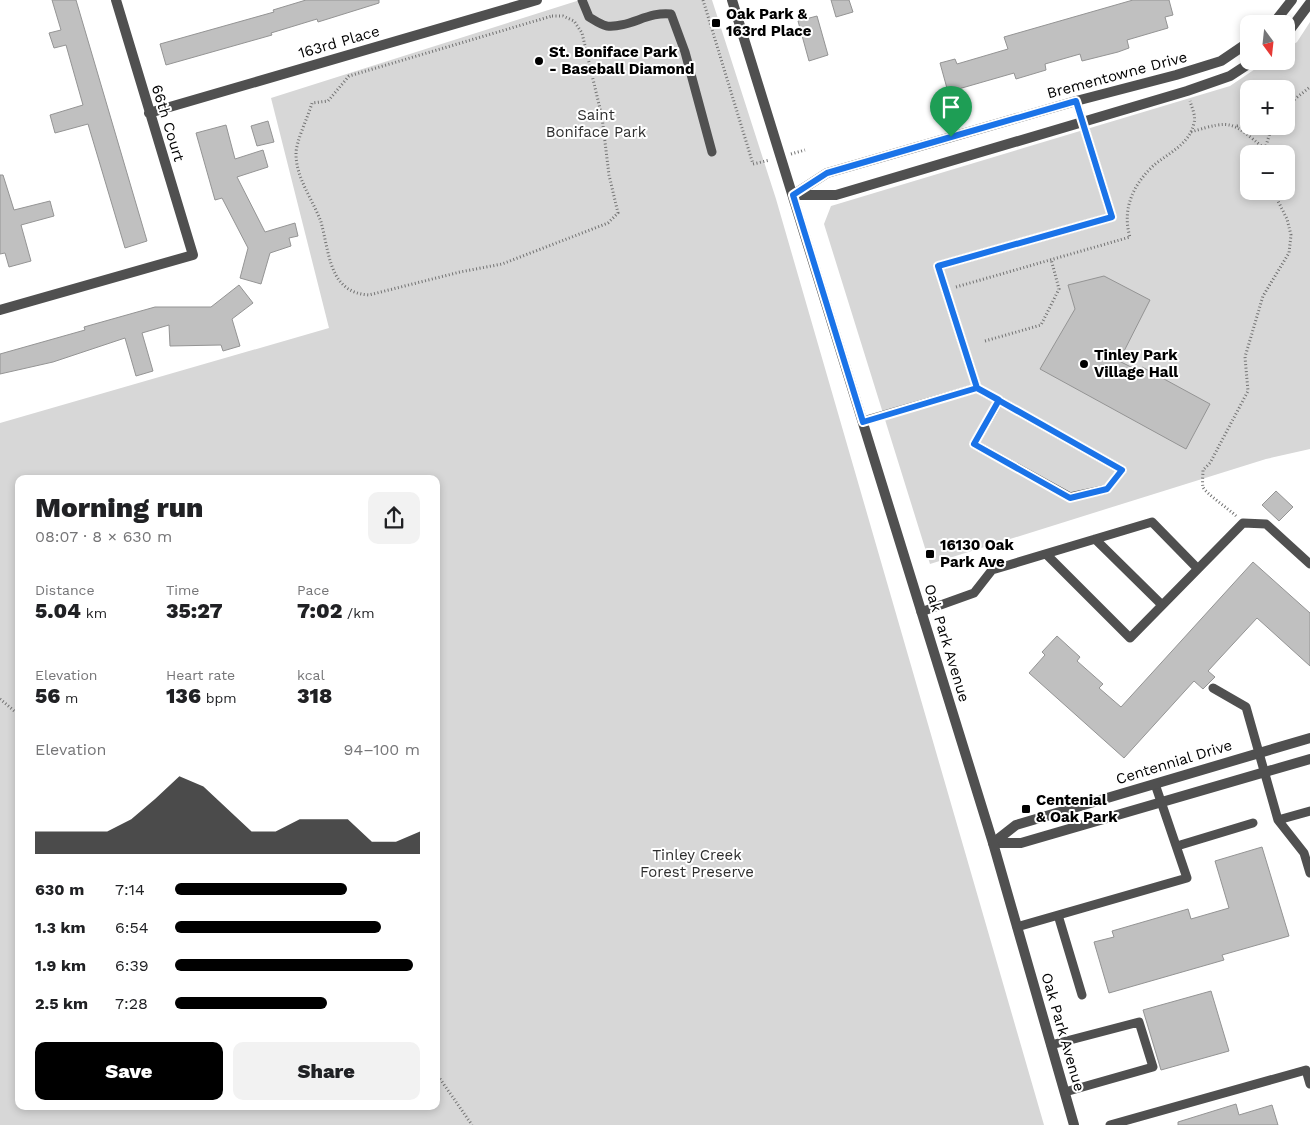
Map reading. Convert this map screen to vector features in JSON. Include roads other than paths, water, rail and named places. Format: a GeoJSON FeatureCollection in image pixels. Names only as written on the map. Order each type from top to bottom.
{"type":"FeatureCollection","features":[{"type":"Feature","properties":{"kind":"street","name":"66th Court"},"geometry":{"type":"LineString","coordinates":[[0,310],[193,255],[116,0]]}},
{"type":"Feature","properties":{"kind":"street","name":"163rd Place"},"geometry":{"type":"LineString","coordinates":[[149,113],[537,0]]}},
{"type":"Feature","properties":{"kind":"street","name":"Oak Park Avenue"},"geometry":{"type":"LineString","coordinates":[[732,0],[993,843],[1074,1125]]}},
{"type":"Feature","properties":{"kind":"street"},"geometry":{"type":"LineString","coordinates":[[1280,15],[1292,0]]}},
{"type":"Feature","properties":{"kind":"street"},"geometry":{"type":"LineString","coordinates":[[1295,23],[1310,3]]}},
{"type":"Feature","properties":{"kind":"street","name":"Brementowne Drive"},"geometry":{"type":"LineString","coordinates":[[793,195],[827,173],[1076,101],[1176,75],[1221,61],[1240,48]]}},
{"type":"Feature","properties":{"kind":"street"},"geometry":{"type":"LineString","coordinates":[[793,195],[836,195],[1182,93],[1230,76],[1240,69]]}},
{"type":"Feature","properties":{"kind":"street"},"geometry":{"type":"LineString","coordinates":[[1176,75],[1182,93]]}},
{"type":"Feature","properties":{"kind":"street","name":"Centennial Drive"},"geometry":{"type":"LineString","coordinates":[[993,843],[1016,824],[1310,738]]}},
{"type":"Feature","properties":{"kind":"street"},"geometry":{"type":"LineString","coordinates":[[993,843],[1021,843],[1310,759]]}},
{"type":"Feature","properties":{"kind":"lane"},"geometry":{"type":"LineString","coordinates":[[582,0],[588,17],[606,26],[626,24],[661,13],[671,14],[685,52],[712,152]]}},
{"type":"Feature","properties":{"kind":"lane"},"geometry":{"type":"LineString","coordinates":[[999,400],[974,444],[1070,498],[1107,489],[1122,470],[1064,438],[999,400],[977,388],[938,266],[1112,217],[1076,101]]}},
{"type":"Feature","properties":{"kind":"lane"},"geometry":{"type":"LineString","coordinates":[[863,422],[977,388]]}},
{"type":"Feature","properties":{"kind":"lane"},"geometry":{"type":"LineString","coordinates":[[922,612],[974,593],[992,570],[1152,522],[1197,568]]}},
{"type":"Feature","properties":{"kind":"lane"},"geometry":{"type":"LineString","coordinates":[[1046,554],[1130,638],[1243,523],[1266,524],[1310,564]]}},
{"type":"Feature","properties":{"kind":"lane"},"geometry":{"type":"LineString","coordinates":[[1095,539],[1162,605]]}},
{"type":"Feature","properties":{"kind":"lane"},"geometry":{"type":"LineString","coordinates":[[1214,688],[1246,707],[1278,820],[1307,852],[1310,873]]}},
{"type":"Feature","properties":{"kind":"lane"},"geometry":{"type":"LineString","coordinates":[[1017,927],[1187,878],[1155,784]]}},
{"type":"Feature","properties":{"kind":"lane"},"geometry":{"type":"LineString","coordinates":[[1278,820],[1310,811]]}},
{"type":"Feature","properties":{"kind":"lane"},"geometry":{"type":"LineString","coordinates":[[1177,846],[1253,823]]}},
{"type":"Feature","properties":{"kind":"lane"},"geometry":{"type":"LineString","coordinates":[[1058,915],[1082,995]]}},
{"type":"Feature","properties":{"kind":"lane"},"geometry":{"type":"LineString","coordinates":[[1051,1045],[1139,1022],[1153,1067],[1065,1092]]}},
{"type":"Feature","properties":{"kind":"lane"},"geometry":{"type":"LineString","coordinates":[[1110,1125],[1306,1070],[1310,1084]]}},
{"type":"Feature","properties":{"kind":"place","name":"Oak Park & 163rd Place"},"geometry":{"type":"Point","coordinates":[716,23]}},
{"type":"Feature","properties":{"kind":"place","name":"St. Boniface Park - Baseball Diamond"},"geometry":{"type":"Point","coordinates":[539,61]}},
{"type":"Feature","properties":{"kind":"place","name":"Tinley Park Village Hall"},"geometry":{"type":"Point","coordinates":[1084,364]}},
{"type":"Feature","properties":{"kind":"place","name":"16130 Oak Park Ave"},"geometry":{"type":"Point","coordinates":[930,554]}},
{"type":"Feature","properties":{"kind":"place","name":"Centenial & Oak Park"},"geometry":{"type":"Point","coordinates":[1026,809]}},
{"type":"Feature","properties":{"kind":"park label","name":"Saint Boniface Park"},"geometry":{"type":"Point","coordinates":[596,124]}},
{"type":"Feature","properties":{"kind":"park label","name":"Tinley Creek Forest Preserve"},"geometry":{"type":"Point","coordinates":[697,864]}}]}
